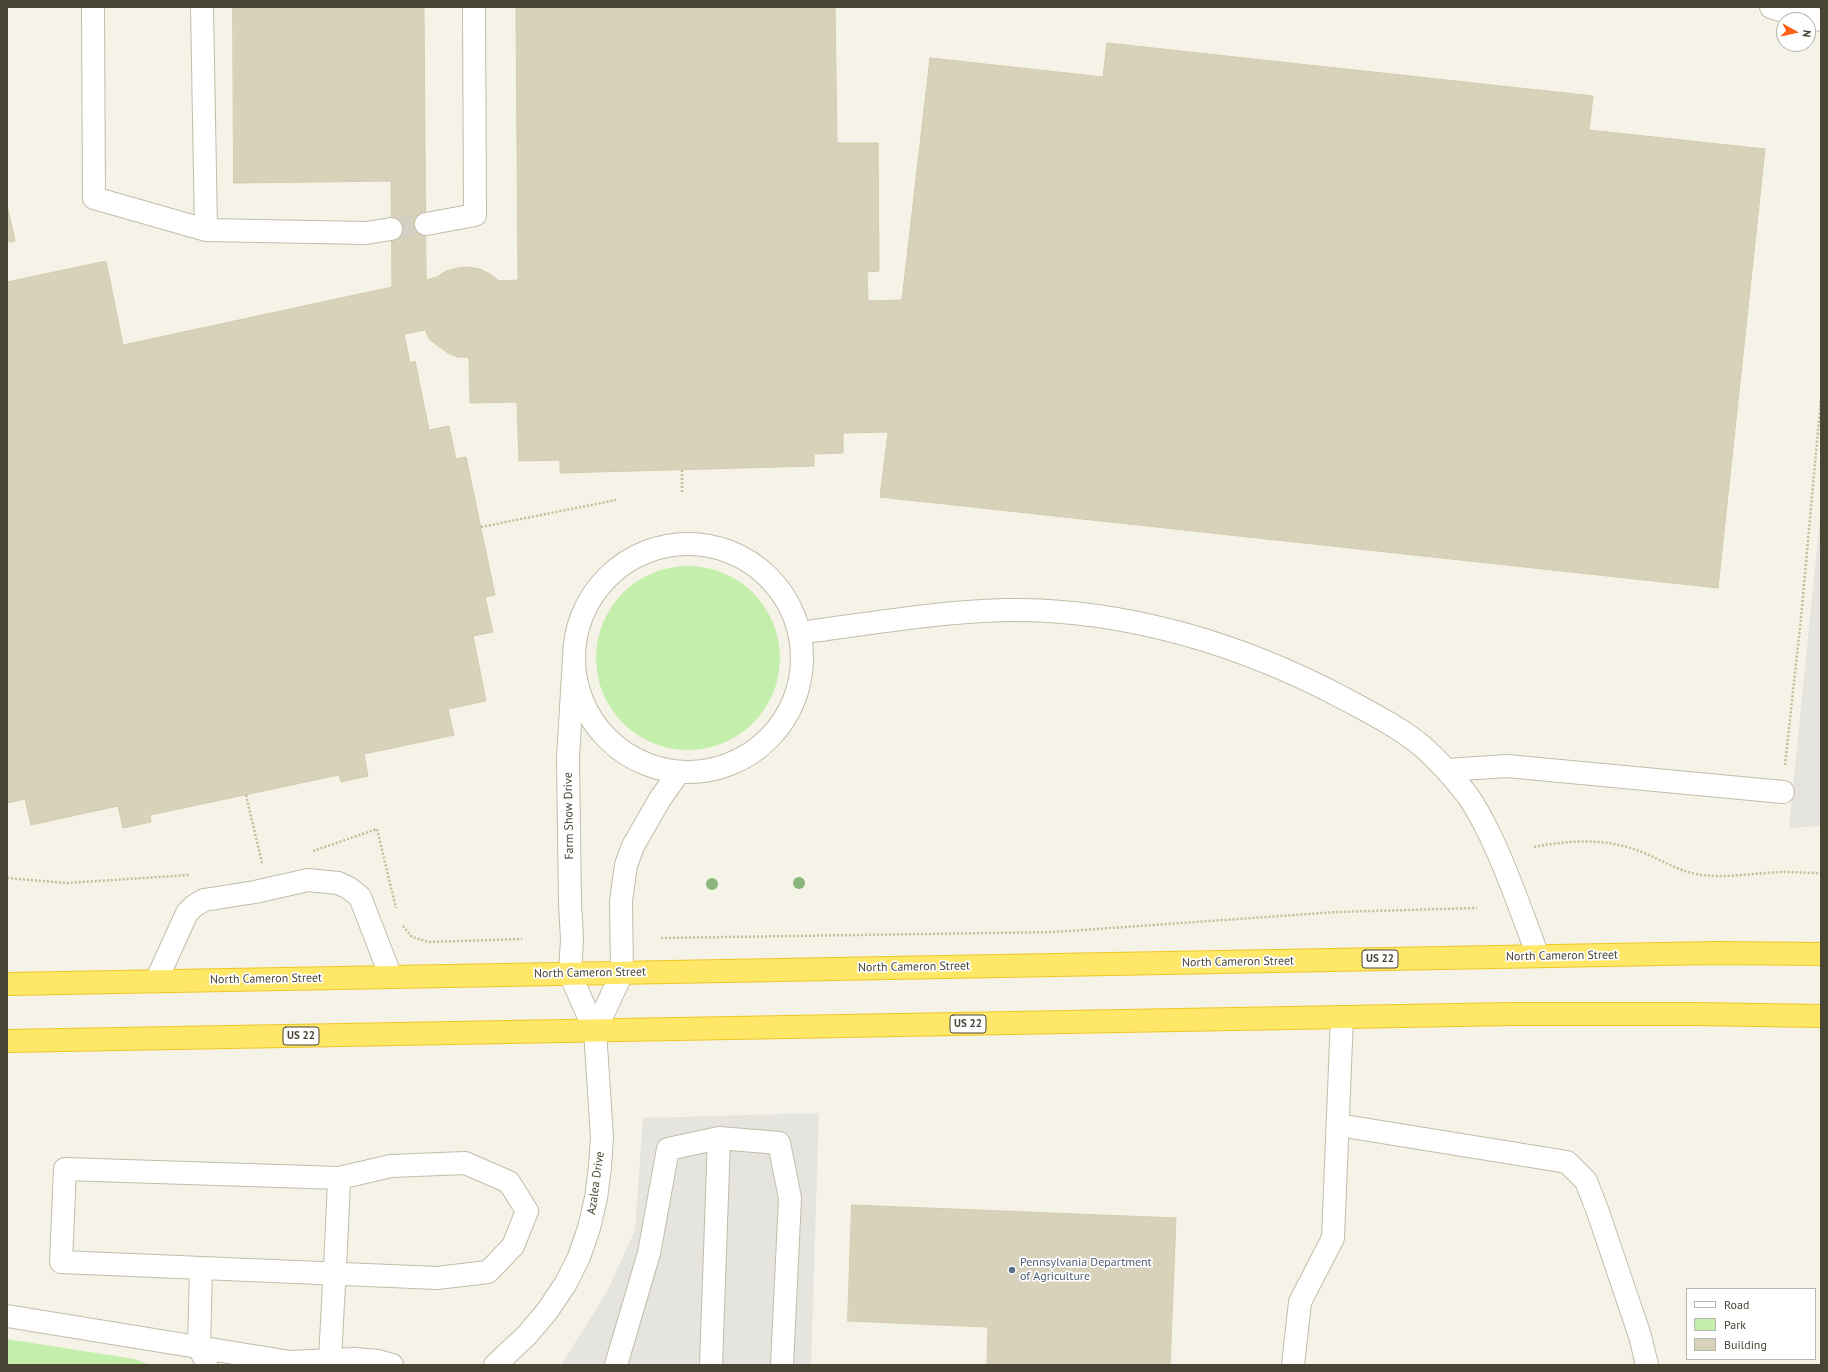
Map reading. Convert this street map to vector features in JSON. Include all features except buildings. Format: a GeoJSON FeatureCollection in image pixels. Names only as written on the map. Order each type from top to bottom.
{"type":"FeatureCollection","features":[{"type":"Feature","properties":{"kind":"highway","name":"North Cameron Street"},"geometry":{"type":"LineString","coordinates":[[7,984],[1717,953],[1821,954]]}},
{"type":"Feature","properties":{"kind":"highway","name":"US 22"},"geometry":{"type":"LineString","coordinates":[[7,1041],[1342,1017],[1687,1014],[1821,1016]]}},
{"type":"Feature","properties":{"kind":"street"},"geometry":{"type":"LineString","coordinates":[[93,7],[94,198],[206,230],[366,233],[391,229]]}},
{"type":"Feature","properties":{"kind":"street"},"geometry":{"type":"LineString","coordinates":[[202,7],[206,230]]}},
{"type":"Feature","properties":{"kind":"street"},"geometry":{"type":"LineString","coordinates":[[426,224],[475,215],[474,7]]}},
{"type":"Feature","properties":{"kind":"street"},"geometry":{"type":"LineString","coordinates":[[1771,7],[1796,15],[1821,20]]}},
{"type":"Feature","properties":{"kind":"street"},"geometry":{"type":"LineString","coordinates":[[675,544],[699,544],[722,548],[744,558],[764,572],[784,596],[792,610],[799,633],[802,656],[800,680],[793,703],[781,724],[765,742],[746,756],[724,766],[701,771],[679,772],[654,766],[632,757],[613,743],[596,726],[584,705],[577,682],[574,658],[577,635],[584,612],[595,591],[611,573],[630,559],[652,549],[675,544]]}},
{"type":"Feature","properties":{"kind":"street"},"geometry":{"type":"LineString","coordinates":[[799,633],[942,614],[1006,610],[1068,613],[1134,622],[1197,638],[1264,660],[1324,688],[1374,714],[1421,745],[1447,770],[1469,798],[1503,861],[1538,956]]}},
{"type":"Feature","properties":{"kind":"street","name":"Farm Show Drive"},"geometry":{"type":"LineString","coordinates":[[570,974],[572,939],[570,904],[568,758],[574,658]]}},
{"type":"Feature","properties":{"kind":"street"},"geometry":{"type":"LineString","coordinates":[[1447,770],[1507,766],[1783,792]]}},
{"type":"Feature","properties":{"kind":"street"},"geometry":{"type":"LineString","coordinates":[[595,1031],[622,973],[621,901],[626,864],[633,846],[660,799],[679,772]]}},
{"type":"Feature","properties":{"kind":"street"},"geometry":{"type":"LineString","coordinates":[[156,981],[187,913],[194,906],[204,900],[255,892],[308,880],[338,882],[349,888],[360,897],[391,977]]}},
{"type":"Feature","properties":{"kind":"street","name":"Azalea Drive"},"geometry":{"type":"LineString","coordinates":[[495,1365],[527,1335],[548,1310],[566,1282],[579,1257],[589,1228],[596,1198],[602,1137],[595,1031],[570,974]]}},
{"type":"Feature","properties":{"kind":"street"},"geometry":{"type":"LineString","coordinates":[[1293,1365],[1300,1302],[1333,1238],[1342,1017]]}},
{"type":"Feature","properties":{"kind":"street"},"geometry":{"type":"LineString","coordinates":[[1338,1125],[1567,1162],[1586,1181],[1640,1336],[1647,1365]]}},
{"type":"Feature","properties":{"kind":"street"},"geometry":{"type":"LineString","coordinates":[[711,1365],[720,1138]]}},
{"type":"Feature","properties":{"kind":"street"},"geometry":{"type":"LineString","coordinates":[[616,1365],[649,1253],[668,1149],[720,1138],[779,1143],[790,1198],[782,1365]]}},
{"type":"Feature","properties":{"kind":"street"},"geometry":{"type":"LineString","coordinates":[[465,1163],[509,1182],[527,1211],[513,1246],[488,1272],[437,1278],[201,1268],[61,1262],[65,1169],[340,1178],[391,1166],[465,1163]]}},
{"type":"Feature","properties":{"kind":"street"},"geometry":{"type":"LineString","coordinates":[[330,1360],[340,1178]]}},
{"type":"Feature","properties":{"kind":"street"},"geometry":{"type":"LineString","coordinates":[[201,1268],[204,1357]]}},
{"type":"Feature","properties":{"kind":"street"},"geometry":{"type":"LineString","coordinates":[[7,1316],[204,1357],[290,1362],[354,1359],[378,1361],[392,1365]]}},
{"type":"Feature","properties":{"kind":"path"},"geometry":{"type":"LineString","coordinates":[[1783,792],[1801,618],[1821,397]]}},
{"type":"Feature","properties":{"kind":"path"},"geometry":{"type":"LineString","coordinates":[[682,470],[682,494]]}},
{"type":"Feature","properties":{"kind":"path"},"geometry":{"type":"LineString","coordinates":[[481,527],[616,500]]}},
{"type":"Feature","properties":{"kind":"path"},"geometry":{"type":"LineString","coordinates":[[246,795],[262,864],[255,865]]}},
{"type":"Feature","properties":{"kind":"path"},"geometry":{"type":"LineString","coordinates":[[309,852],[377,829],[397,909]]}},
{"type":"Feature","properties":{"kind":"path"},"geometry":{"type":"LineString","coordinates":[[1534,847],[1556,842],[1578,841],[1626,846],[1675,868],[1698,874],[1716,876],[1783,872],[1821,873]]}},
{"type":"Feature","properties":{"kind":"path"},"geometry":{"type":"LineString","coordinates":[[7,878],[67,883],[198,874]]}},
{"type":"Feature","properties":{"kind":"path"},"geometry":{"type":"LineString","coordinates":[[661,938],[1054,932],[1337,912],[1477,908]]}},
{"type":"Feature","properties":{"kind":"path"},"geometry":{"type":"LineString","coordinates":[[401,922],[412,937],[429,942],[522,939]]}},
{"type":"Feature","properties":{"kind":"green space"},"geometry":{"type":"Polygon","coordinates":[[[688,566],[706,568],[723,573],[739,582],[753,593],[764,607],[773,623],[778,640],[780,658],[778,676],[773,693],[764,709],[753,723],[739,734],[723,743],[706,748],[688,750],[670,748],[653,743],[637,734],[623,723],[612,709],[603,693],[598,676],[596,658],[598,640],[603,623],[612,607],[623,593],[637,582],[653,573],[670,568],[688,566]]]}},
{"type":"Feature","properties":{"kind":"green space"},"geometry":{"type":"Polygon","coordinates":[[[7,1339],[134,1359],[151,1365],[7,1365],[7,1339]]]}},
{"type":"Feature","properties":{"kind":"shaded area"},"geometry":{"type":"Polygon","coordinates":[[[1821,508],[1821,826],[1789,828],[1821,508]]]}},
{"type":"Feature","properties":{"kind":"shaded area"},"geometry":{"type":"Polygon","coordinates":[[[819,1113],[811,1365],[561,1365],[607,1292],[635,1230],[643,1118],[819,1113]]]}},
{"type":"Feature","properties":{"kind":"tunnel"},"geometry":{"type":"LineString","coordinates":[[391,229],[426,224]]}},
{"type":"Feature","properties":{"kind":"place","name":"Pennsylvania Department of Agriculture"},"geometry":{"type":"Point","coordinates":[1012,1270]}}]}
